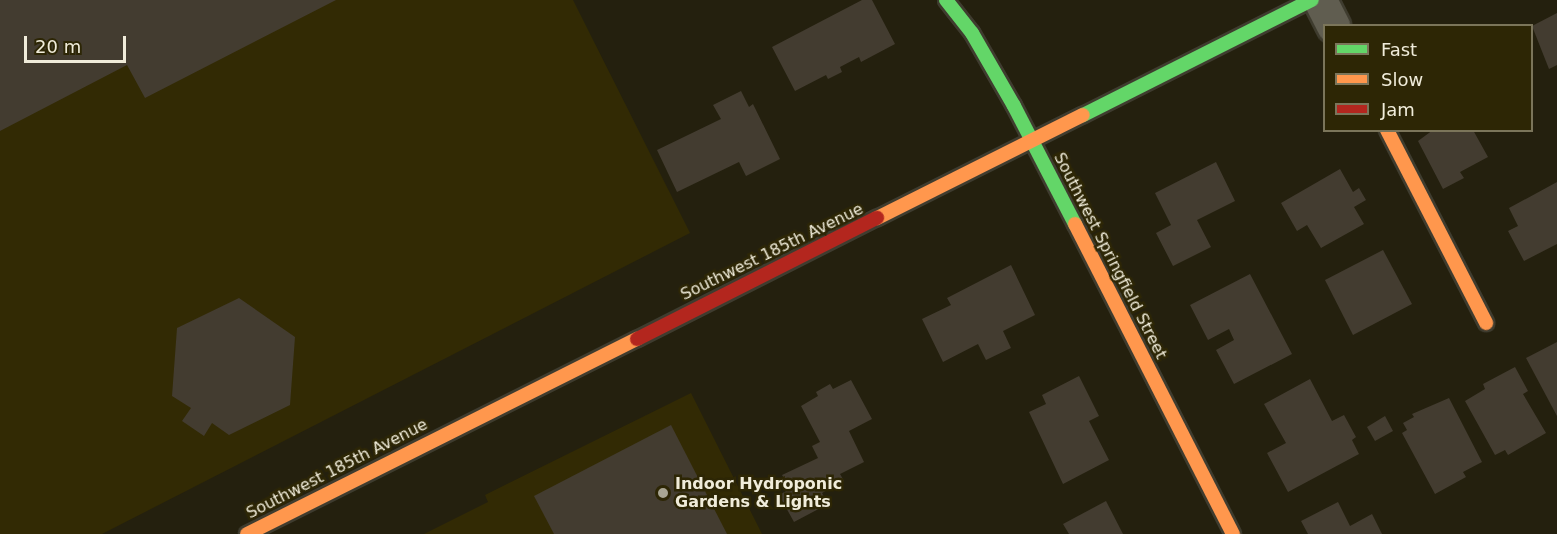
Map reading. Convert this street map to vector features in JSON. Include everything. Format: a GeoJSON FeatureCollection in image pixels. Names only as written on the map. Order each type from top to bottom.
{"type":"FeatureCollection","features":[{"type":"Feature","properties":{"kind":"main road","name":"Southwest Springfield Street"},"geometry":{"type":"LineString","coordinates":[[946,0],[986,55],[1033,142],[1233,534]]}},
{"type":"Feature","properties":{"kind":"main road","name":"Southwest 185th Avenue"},"geometry":{"type":"LineString","coordinates":[[247,534],[408,450],[1033,142],[1312,0]]}},
{"type":"Feature","properties":{"kind":"main road"},"geometry":{"type":"LineString","coordinates":[[1388,132],[1486,323]]}},
{"type":"Feature","properties":{"kind":"street"},"geometry":{"type":"LineString","coordinates":[[1320,0],[1332,24]]}},
{"type":"Feature","properties":{"kind":"shaded area"},"geometry":{"type":"Polygon","coordinates":[[[0,0],[573,0],[690,233],[102,534],[0,534],[0,0]]]}},
{"type":"Feature","properties":{"kind":"shaded area"},"geometry":{"type":"Polygon","coordinates":[[[691,393],[762,534],[424,534],[488,502],[485,495],[691,393]]]}},
{"type":"Feature","properties":{"kind":"building"},"geometry":{"type":"Polygon","coordinates":[[[0,0],[336,0],[145,98],[127,65],[0,131],[0,0]]]}},
{"type":"Feature","properties":{"kind":"building"},"geometry":{"type":"Polygon","coordinates":[[[862,0],[872,0],[895,44],[861,62],[859,57],[840,67],[842,72],[828,79],[826,75],[795,91],[772,47],[862,0]]]}},
{"type":"Feature","properties":{"kind":"building"},"geometry":{"type":"Polygon","coordinates":[[[1557,13],[1557,65],[1549,69],[1533,29],[1533,25],[1557,13]]]}},
{"type":"Feature","properties":{"kind":"building"},"geometry":{"type":"Polygon","coordinates":[[[741,91],[749,107],[753,104],[780,159],[746,176],[739,162],[677,192],[657,150],[721,119],[713,105],[741,91]]]}},
{"type":"Feature","properties":{"kind":"building"},"geometry":{"type":"Polygon","coordinates":[[[1430,132],[1474,132],[1488,157],[1460,172],[1464,178],[1443,189],[1418,141],[1430,132]]]}},
{"type":"Feature","properties":{"kind":"building"},"geometry":{"type":"Polygon","coordinates":[[[1216,162],[1235,201],[1197,220],[1211,247],[1173,266],[1156,233],[1171,225],[1155,193],[1216,162]]]}},
{"type":"Feature","properties":{"kind":"building"},"geometry":{"type":"Polygon","coordinates":[[[1340,169],[1353,192],[1359,188],[1366,200],[1354,207],[1364,224],[1321,248],[1307,225],[1297,231],[1281,203],[1340,169]]]}},
{"type":"Feature","properties":{"kind":"building"},"geometry":{"type":"Polygon","coordinates":[[[1557,182],[1557,244],[1524,261],[1508,231],[1518,226],[1509,208],[1557,182]]]}},
{"type":"Feature","properties":{"kind":"building"},"geometry":{"type":"Polygon","coordinates":[[[1383,250],[1412,304],[1353,335],[1325,280],[1383,250]]]}},
{"type":"Feature","properties":{"kind":"building"},"geometry":{"type":"Polygon","coordinates":[[[1011,265],[1035,315],[1003,331],[1011,348],[986,360],[978,344],[943,362],[922,319],[951,305],[947,298],[1011,265]]]}},
{"type":"Feature","properties":{"kind":"building"},"geometry":{"type":"Polygon","coordinates":[[[1250,274],[1292,354],[1234,384],[1216,350],[1234,340],[1229,329],[1208,340],[1190,305],[1250,274]]]}},
{"type":"Feature","properties":{"kind":"building"},"geometry":{"type":"Polygon","coordinates":[[[239,298],[295,337],[290,405],[229,435],[212,423],[204,436],[182,421],[191,408],[172,396],[177,328],[239,298]]]}},
{"type":"Feature","properties":{"kind":"building"},"geometry":{"type":"Polygon","coordinates":[[[1557,342],[1557,416],[1526,358],[1557,342]]]}},
{"type":"Feature","properties":{"kind":"building"},"geometry":{"type":"Polygon","coordinates":[[[1515,367],[1528,391],[1523,394],[1546,433],[1508,455],[1505,450],[1495,455],[1465,401],[1485,389],[1483,384],[1515,367]]]}},
{"type":"Feature","properties":{"kind":"building"},"geometry":{"type":"Polygon","coordinates":[[[1079,376],[1099,416],[1089,421],[1109,460],[1063,484],[1029,412],[1046,404],[1042,395],[1079,376]]]}},
{"type":"Feature","properties":{"kind":"building"},"geometry":{"type":"Polygon","coordinates":[[[1310,379],[1332,421],[1344,415],[1356,437],[1352,440],[1359,454],[1288,492],[1267,453],[1286,443],[1264,404],[1310,379]]]}},
{"type":"Feature","properties":{"kind":"building"},"geometry":{"type":"Polygon","coordinates":[[[851,380],[872,419],[849,431],[864,462],[840,474],[844,481],[822,493],[828,504],[794,522],[779,495],[790,489],[782,475],[818,458],[812,446],[820,442],[801,406],[818,396],[816,392],[830,384],[833,389],[851,380]]]}},
{"type":"Feature","properties":{"kind":"building"},"geometry":{"type":"Polygon","coordinates":[[[1449,398],[1482,462],[1463,472],[1466,477],[1435,494],[1402,433],[1407,430],[1403,423],[1414,417],[1412,414],[1449,398]]]}},
{"type":"Feature","properties":{"kind":"building"},"geometry":{"type":"Polygon","coordinates":[[[1385,416],[1393,431],[1375,441],[1367,427],[1385,416]]]}},
{"type":"Feature","properties":{"kind":"building"},"geometry":{"type":"Polygon","coordinates":[[[671,425],[727,534],[554,534],[534,496],[671,425]]]}},
{"type":"Feature","properties":{"kind":"building"},"geometry":{"type":"Polygon","coordinates":[[[1106,501],[1123,534],[1069,534],[1063,524],[1106,501]]]}},
{"type":"Feature","properties":{"kind":"building"},"geometry":{"type":"Polygon","coordinates":[[[1338,502],[1350,526],[1372,514],[1382,534],[1308,534],[1301,521],[1338,502]]]}},
{"type":"Feature","properties":{"kind":"traffic: fast"},"geometry":{"type":"LineString","coordinates":[[946,0],[972,33],[1014,106],[1075,224]]}},
{"type":"Feature","properties":{"kind":"traffic: fast"},"geometry":{"type":"LineString","coordinates":[[1083,115],[1312,0]]}},
{"type":"Feature","properties":{"kind":"traffic: slow"},"geometry":{"type":"LineString","coordinates":[[877,218],[1083,115]]}},
{"type":"Feature","properties":{"kind":"traffic: slow"},"geometry":{"type":"LineString","coordinates":[[1388,132],[1486,323]]}},
{"type":"Feature","properties":{"kind":"traffic: slow"},"geometry":{"type":"LineString","coordinates":[[1075,224],[1233,534]]}},
{"type":"Feature","properties":{"kind":"traffic: slow"},"geometry":{"type":"LineString","coordinates":[[247,534],[637,339]]}},
{"type":"Feature","properties":{"kind":"traffic: jam"},"geometry":{"type":"LineString","coordinates":[[637,339],[877,218]]}},
{"type":"Feature","properties":{"kind":"place","name":"Indoor Hydroponic Gardens & Lights"},"geometry":{"type":"Point","coordinates":[663,493]}}]}
